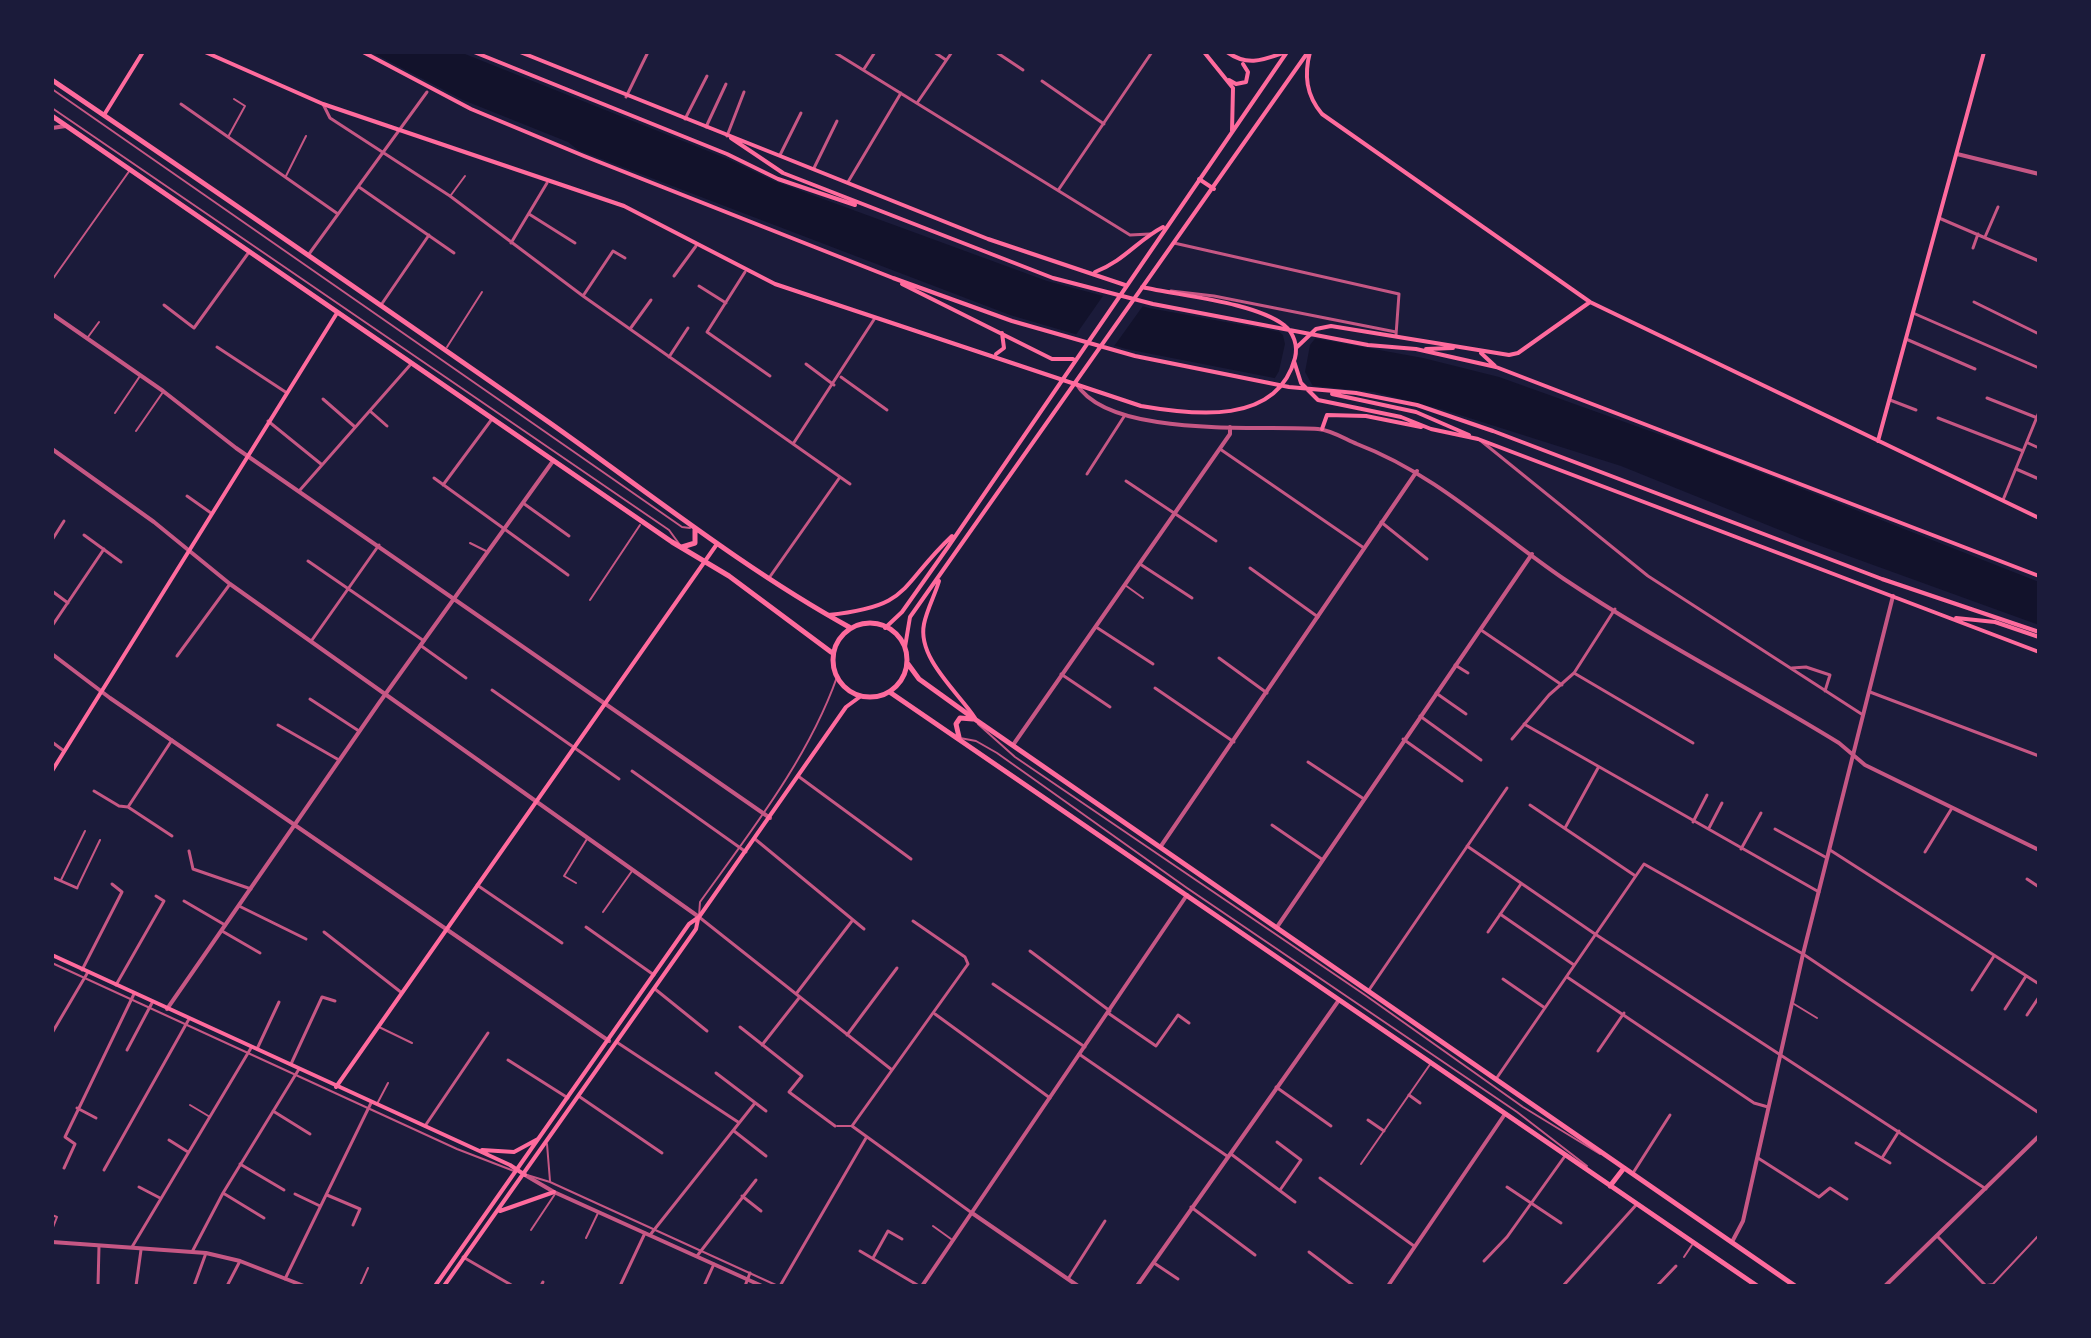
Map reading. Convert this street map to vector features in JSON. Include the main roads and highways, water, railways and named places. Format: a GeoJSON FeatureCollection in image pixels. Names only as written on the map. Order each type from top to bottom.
{"type":"FeatureCollection","features":[{"type":"Feature","properties":{"kind":"main road"},"geometry":{"type":"LineString","coordinates":[[104,115],[143,52]]}},
{"type":"Feature","properties":{"kind":"main road"},"geometry":{"type":"LineString","coordinates":[[205,52],[323,104],[399,127],[547,183],[624,206],[745,272],[875,318],[1075,381],[1141,406],[1193,411],[1247,409],[1276,388],[1294,361],[1297,347],[1293,335],[1265,314],[1142,287]]}},
{"type":"Feature","properties":{"kind":"main road"},"geometry":{"type":"LineString","coordinates":[[363,52],[485,115],[893,278],[1039,330],[1135,356],[1416,412],[1478,439],[2039,652]]}},
{"type":"Feature","properties":{"kind":"main road"},"geometry":{"type":"LineString","coordinates":[[474,52],[727,154],[778,179],[836,201],[865,207]]}},
{"type":"Feature","properties":{"kind":"main road"},"geometry":{"type":"LineString","coordinates":[[520,52],[626,97],[814,168],[988,239],[1125,285]]}},
{"type":"Feature","properties":{"kind":"main road"},"geometry":{"type":"LineString","coordinates":[[1204,52],[1227,78],[1236,84],[1246,82],[1248,72],[1242,62],[1227,52]]}},
{"type":"Feature","properties":{"kind":"main road"},"geometry":{"type":"LineString","coordinates":[[1242,62],[1263,60],[1286,52]]}},
{"type":"Feature","properties":{"kind":"main road"},"geometry":{"type":"LineString","coordinates":[[885,628],[902,612],[960,529],[1073,359],[1286,52]]}},
{"type":"Feature","properties":{"kind":"main road"},"geometry":{"type":"LineString","coordinates":[[1309,52],[910,617],[905,647],[908,664],[919,679],[976,720],[1795,1286]]}},
{"type":"Feature","properties":{"kind":"main road"},"geometry":{"type":"LineString","coordinates":[[1309,52],[1305,69],[1307,85],[1312,101],[1322,114],[1590,302],[2039,518]]}},
{"type":"Feature","properties":{"kind":"main road"},"geometry":{"type":"LineString","coordinates":[[1878,441],[1984,52]]}},
{"type":"Feature","properties":{"kind":"main road"},"geometry":{"type":"LineString","coordinates":[[1227,78],[1234,97],[1232,131]]}},
{"type":"Feature","properties":{"kind":"main road"},"geometry":{"type":"LineString","coordinates":[[52,80],[717,544],[768,579],[849,627]]}},
{"type":"Feature","properties":{"kind":"main road"},"geometry":{"type":"LineString","coordinates":[[52,116],[642,522],[704,560],[831,652]]}},
{"type":"Feature","properties":{"kind":"main road"},"geometry":{"type":"LineString","coordinates":[[729,137],[783,173],[999,259],[1099,292],[1368,345],[1416,349],[1461,348]]}},
{"type":"Feature","properties":{"kind":"main road"},"geometry":{"type":"LineString","coordinates":[[1199,179],[1215,189]]}},
{"type":"Feature","properties":{"kind":"main road"},"geometry":{"type":"LineString","coordinates":[[1092,273],[1126,257],[1150,234],[1164,227]]}},
{"type":"Feature","properties":{"kind":"main road"},"geometry":{"type":"LineString","coordinates":[[893,278],[929,300],[1000,331],[1052,359],[1073,359]]}},
{"type":"Feature","properties":{"kind":"main road"},"geometry":{"type":"LineString","coordinates":[[1297,347],[1316,329],[1331,326],[1396,334],[1479,352],[1518,353],[1590,302]]}},
{"type":"Feature","properties":{"kind":"main road"},"geometry":{"type":"LineString","coordinates":[[52,771],[337,313]]}},
{"type":"Feature","properties":{"kind":"main road"},"geometry":{"type":"LineString","coordinates":[[993,355],[1004,348],[1000,331]]}},
{"type":"Feature","properties":{"kind":"main road"},"geometry":{"type":"LineString","coordinates":[[1416,349],[1496,367],[2039,576]]}},
{"type":"Feature","properties":{"kind":"main road"},"geometry":{"type":"LineString","coordinates":[[1479,352],[1496,367]]}},
{"type":"Feature","properties":{"kind":"main road"},"geometry":{"type":"LineString","coordinates":[[1294,361],[1301,383],[1310,394],[1331,404],[1401,417],[1431,429]]}},
{"type":"Feature","properties":{"kind":"main road"},"geometry":{"type":"LineString","coordinates":[[1325,392],[1385,398],[1493,431],[1882,579],[2039,634]]}},
{"type":"Feature","properties":{"kind":"main road"},"geometry":{"type":"LineString","coordinates":[[1322,429],[1327,415],[1366,416],[1478,439]]}},
{"type":"Feature","properties":{"kind":"main road"},"geometry":{"type":"LineString","coordinates":[[982,494],[992,501]]}},
{"type":"Feature","properties":{"kind":"main road"},"geometry":{"type":"LineString","coordinates":[[681,547],[695,543],[695,528]]}},
{"type":"Feature","properties":{"kind":"main road"},"geometry":{"type":"LineString","coordinates":[[828,615],[876,608],[898,597],[960,529]]}},
{"type":"Feature","properties":{"kind":"main road"},"geometry":{"type":"LineString","coordinates":[[336,1087],[717,544]]}},
{"type":"Feature","properties":{"kind":"main road"},"geometry":{"type":"LineString","coordinates":[[940,577],[924,624],[925,642],[941,673],[976,720]]}},
{"type":"Feature","properties":{"kind":"main road"},"geometry":{"type":"LineString","coordinates":[[1950,618],[1995,622],[2039,634]]}},
{"type":"Feature","properties":{"kind":"main road"},"geometry":{"type":"LineString","coordinates":[[861,696],[837,677],[831,652],[836,640],[849,627],[870,624],[885,628],[905,647]]}},
{"type":"Feature","properties":{"kind":"main road"},"geometry":{"type":"LineString","coordinates":[[891,693],[903,681],[908,664]]}},
{"type":"Feature","properties":{"kind":"main road"},"geometry":{"type":"LineString","coordinates":[[435,1286],[689,924],[699,917],[846,707],[861,696],[891,693],[1757,1286]]}},
{"type":"Feature","properties":{"kind":"main road"},"geometry":{"type":"LineString","coordinates":[[959,738],[956,724],[960,718],[976,720]]}},
{"type":"Feature","properties":{"kind":"main road"},"geometry":{"type":"LineString","coordinates":[[444,1286],[655,989],[696,929],[699,917]]}},
{"type":"Feature","properties":{"kind":"main road"},"geometry":{"type":"LineString","coordinates":[[53,958],[116,985],[150,1005],[167,1009],[471,1147],[525,1175]]}},
{"type":"Feature","properties":{"kind":"main road"},"geometry":{"type":"LineString","coordinates":[[471,1147],[496,1153],[514,1152],[543,1135]]}},
{"type":"Feature","properties":{"kind":"main road"},"geometry":{"type":"LineString","coordinates":[[1610,1186],[1624,1168]]}},
{"type":"Feature","properties":{"kind":"main road"},"geometry":{"type":"LineString","coordinates":[[498,1212],[521,1201],[555,1192]]}}]}
